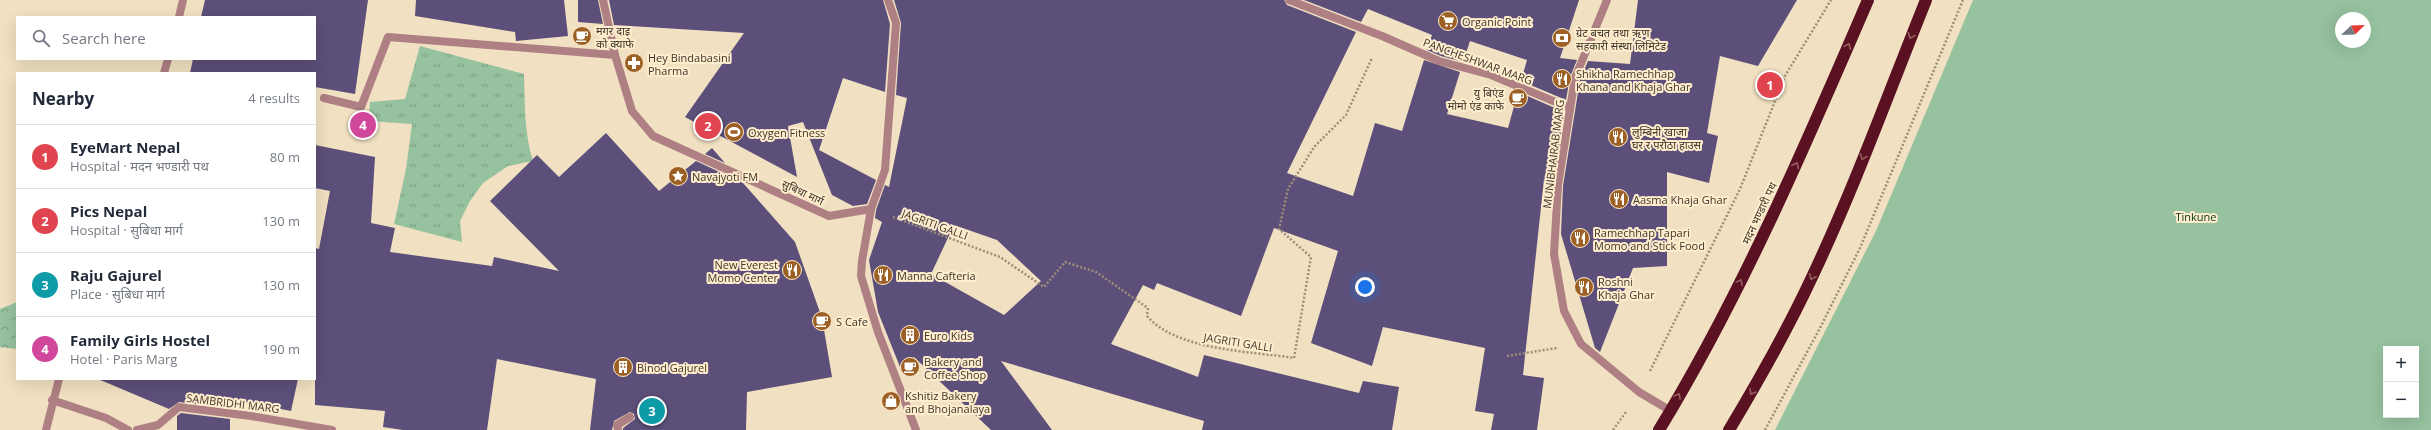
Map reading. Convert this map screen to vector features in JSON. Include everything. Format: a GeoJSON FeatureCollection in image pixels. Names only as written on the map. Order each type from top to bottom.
{"type":"FeatureCollection","features":[{"type":"Feature","properties":{"kind":"highway","name":"मदन भण्डारी पथ"},"geometry":{"type":"LineString","coordinates":[[1659,430],[1671,411],[1746,271],[1808,139],[1868,0]]}},
{"type":"Feature","properties":{"kind":"highway"},"geometry":{"type":"LineString","coordinates":[[1729,430],[1769,363],[1813,276],[1847,198],[1926,0]]}},
{"type":"Feature","properties":{"kind":"street"},"geometry":{"type":"LineString","coordinates":[[179,16],[183,0]]}},
{"type":"Feature","properties":{"kind":"street","name":"सुबिधा मार्ग"},"geometry":{"type":"LineString","coordinates":[[602,0],[615,56],[632,111],[653,136],[829,216],[872,209]]}},
{"type":"Feature","properties":{"kind":"street"},"geometry":{"type":"LineString","coordinates":[[888,0],[896,24],[886,170],[872,209],[862,261],[862,276],[878,332],[916,430]]}},
{"type":"Feature","properties":{"kind":"street","name":"PANCHESHWAR MARG"},"geometry":{"type":"LineString","coordinates":[[1289,0],[1382,36],[1439,61],[1491,75],[1570,108]]}},
{"type":"Feature","properties":{"kind":"street","name":"MUNIBHAIRAB MARG"},"geometry":{"type":"LineString","coordinates":[[1607,0],[1575,78],[1558,185],[1554,254],[1564,310],[1581,344],[1639,392],[1671,411]]}},
{"type":"Feature","properties":{"kind":"street"},"geometry":{"type":"LineString","coordinates":[[324,98],[361,107],[388,36],[615,56]]}},
{"type":"Feature","properties":{"kind":"street"},"geometry":{"type":"LineString","coordinates":[[164,72],[168,60]]}},
{"type":"Feature","properties":{"kind":"street"},"geometry":{"type":"LineString","coordinates":[[46,430],[52,400],[59,380]]}},
{"type":"Feature","properties":{"kind":"street"},"geometry":{"type":"LineString","coordinates":[[52,400],[106,418],[128,430]]}},
{"type":"Feature","properties":{"kind":"street","name":"SAMBRIDHI MARG"},"geometry":{"type":"LineString","coordinates":[[136,430],[158,425],[179,407],[251,416],[332,430]]}},
{"type":"Feature","properties":{"kind":"street"},"geometry":{"type":"LineString","coordinates":[[618,430],[617,425],[630,417]]}},
{"type":"Feature","properties":{"kind":"path"},"geometry":{"type":"LineString","coordinates":[[1613,430],[1639,392],[1740,189],[1786,76],[1830,0]]}},
{"type":"Feature","properties":{"kind":"path"},"geometry":{"type":"LineString","coordinates":[[1765,430],[1820,328],[1860,248],[1963,0]]}},
{"type":"Feature","properties":{"kind":"path","name":"JAGRITI GALLI"},"geometry":{"type":"LineString","coordinates":[[872,209],[1000,257],[1044,287],[1065,262],[1096,272],[1148,308],[1147,316],[1152,322],[1168,332],[1202,345],[1294,358],[1311,257],[1279,229],[1288,190],[1314,147],[1346,115],[1382,36]]}},
{"type":"Feature","properties":{"kind":"path"},"geometry":{"type":"LineString","coordinates":[[1507,356],[1581,344]]}},
{"type":"Feature","properties":{"kind":"green space","name":"Tinkune"},"geometry":{"type":"Polygon","coordinates":[[[1973,0],[2431,0],[2431,430],[1775,430],[1876,231],[1973,0]]]}},
{"type":"Feature","properties":{"kind":"green space"},"geometry":{"type":"Polygon","coordinates":[[[420,46],[524,74],[526,129],[533,161],[508,166],[483,183],[470,201],[460,221],[462,242],[394,224],[406,169],[412,124],[369,121],[370,102],[405,99],[420,46]]]}},
{"type":"Feature","properties":{"kind":"green space"},"geometry":{"type":"Polygon","coordinates":[[[16,302],[16,349],[0,347],[0,309],[16,302]]]}},
{"type":"Feature","properties":{"kind":"building"},"geometry":{"type":"Polygon","coordinates":[[[205,0],[368,0],[355,94],[316,87],[316,72],[190,72],[193,60],[316,60],[316,16],[201,16],[205,0]]]}},
{"type":"Feature","properties":{"kind":"building"},"geometry":{"type":"Polygon","coordinates":[[[416,0],[564,0],[568,36],[516,41],[515,32],[415,16],[416,0]]]}},
{"type":"Feature","properties":{"kind":"building"},"geometry":{"type":"Polygon","coordinates":[[[578,0],[598,0],[603,24],[578,22],[578,0]]]}},
{"type":"Feature","properties":{"kind":"building"},"geometry":{"type":"Polygon","coordinates":[[[609,0],[883,0],[890,24],[885,92],[843,78],[819,150],[876,180],[867,204],[853,206],[832,195],[803,122],[788,126],[797,177],[685,117],[744,33],[614,25],[609,0]]]}},
{"type":"Feature","properties":{"kind":"building"},"geometry":{"type":"Polygon","coordinates":[[[894,0],[1284,0],[1287,5],[1356,32],[1287,173],[1353,196],[1375,123],[1402,131],[1424,60],[1460,72],[1447,114],[1508,128],[1518,92],[1564,112],[1551,204],[1544,179],[1523,375],[1544,378],[1537,430],[1491,430],[1494,414],[1475,411],[1485,348],[1383,327],[1372,366],[1311,343],[1338,251],[1274,228],[1241,316],[1157,283],[1154,290],[1143,285],[1111,344],[1198,377],[1204,355],[1359,393],[1363,381],[1399,387],[1392,430],[1202,430],[1204,421],[1001,361],[1052,430],[991,430],[914,357],[902,372],[878,312],[869,260],[882,222],[875,218],[876,210],[885,185],[889,187],[907,98],[896,95],[901,23],[894,0]],[[954,225],[931,274],[1004,315],[1041,281],[997,240],[954,225]]]}},
{"type":"Feature","properties":{"kind":"building"},"geometry":{"type":"Polygon","coordinates":[[[1304,0],[1579,0],[1560,58],[1577,60],[1570,77],[1566,100],[1521,81],[1527,60],[1470,41],[1463,62],[1441,56],[1427,50],[1432,35],[1368,9],[1361,22],[1304,0]]]}},
{"type":"Feature","properties":{"kind":"building"},"geometry":{"type":"Polygon","coordinates":[[[1638,0],[1797,0],[1758,66],[1720,56],[1707,133],[1718,136],[1709,183],[1667,172],[1667,266],[1633,268],[1600,352],[1595,348],[1561,234],[1563,186],[1580,80],[1588,61],[1630,64],[1638,0]]]}},
{"type":"Feature","properties":{"kind":"building"},"geometry":{"type":"Polygon","coordinates":[[[606,133],[659,191],[696,161],[743,183],[795,242],[822,318],[832,377],[747,392],[746,430],[623,430],[623,428],[635,419],[634,414],[630,412],[614,421],[612,430],[590,430],[596,379],[497,359],[487,430],[403,430],[383,427],[385,411],[315,405],[316,248],[319,249],[330,191],[316,188],[316,145],[375,157],[371,223],[395,228],[390,252],[492,266],[494,257],[559,271],[490,201],[537,155],[559,177],[606,133]]]}},
{"type":"Feature","properties":{"kind":"building"},"geometry":{"type":"Polygon","coordinates":[[[712,148],[725,163],[705,154],[712,148]]]}},
{"type":"Feature","properties":{"kind":"building"},"geometry":{"type":"Polygon","coordinates":[[[100,380],[298,380],[291,411],[230,399],[230,408],[179,402],[169,409],[100,380]]]}},
{"type":"Feature","properties":{"kind":"building"},"geometry":{"type":"Polygon","coordinates":[[[181,413],[230,419],[230,430],[177,430],[177,416],[181,413]]]}},
{"type":"Feature","properties":{"kind":"place","name":"Organic Point"},"geometry":{"type":"Point","coordinates":[1448,21]}},
{"type":"Feature","properties":{"kind":"place","name":"मगर दाइ को क्याफे"},"geometry":{"type":"Point","coordinates":[582,36]}},
{"type":"Feature","properties":{"kind":"place","name":"ग्रेट बचत तथा ऋण सहकारी संस्था लिमिटेड"},"geometry":{"type":"Point","coordinates":[1562,38]}},
{"type":"Feature","properties":{"kind":"place","name":"Hey Bindabasini Pharma"},"geometry":{"type":"Point","coordinates":[634,63]}},
{"type":"Feature","properties":{"kind":"place","name":"Shikha Ramechhap Khana and Khaja Ghar"},"geometry":{"type":"Point","coordinates":[1562,79]}},
{"type":"Feature","properties":{"kind":"place","name":"EyeMart Nepal"},"geometry":{"type":"Point","coordinates":[1770,85]}},
{"type":"Feature","properties":{"kind":"place","name":"यु बिएंड मोमो एंड काफे"},"geometry":{"type":"Point","coordinates":[1518,98]}},
{"type":"Feature","properties":{"kind":"place","name":"Family Girls Hostel"},"geometry":{"type":"Point","coordinates":[363,125]}},
{"type":"Feature","properties":{"kind":"place","name":"Pics Nepal"},"geometry":{"type":"Point","coordinates":[708,126]}},
{"type":"Feature","properties":{"kind":"place","name":"Oxygen Fitness"},"geometry":{"type":"Point","coordinates":[734,132]}},
{"type":"Feature","properties":{"kind":"place","name":"लुम्बिनी खाजा घर र परौठा हाउस"},"geometry":{"type":"Point","coordinates":[1618,137]}},
{"type":"Feature","properties":{"kind":"place","name":"Navajyoti FM"},"geometry":{"type":"Point","coordinates":[678,176]}},
{"type":"Feature","properties":{"kind":"place","name":"Aasma Khaja Ghar"},"geometry":{"type":"Point","coordinates":[1619,199]}},
{"type":"Feature","properties":{"kind":"place","name":"Ramechhap Tapari Momo and Stick Food"},"geometry":{"type":"Point","coordinates":[1580,238]}},
{"type":"Feature","properties":{"kind":"place","name":"New Everest Momo Center"},"geometry":{"type":"Point","coordinates":[792,270]}},
{"type":"Feature","properties":{"kind":"place","name":"Manna Cafteria"},"geometry":{"type":"Point","coordinates":[883,275]}},
{"type":"Feature","properties":{"kind":"place","name":"Roshni Khaja Ghar"},"geometry":{"type":"Point","coordinates":[1584,287]}},
{"type":"Feature","properties":{"kind":"place","name":"S Cafe"},"geometry":{"type":"Point","coordinates":[822,321]}},
{"type":"Feature","properties":{"kind":"place","name":"Euro Kids"},"geometry":{"type":"Point","coordinates":[910,335]}},
{"type":"Feature","properties":{"kind":"place","name":"Binod Gajurel"},"geometry":{"type":"Point","coordinates":[623,367]}},
{"type":"Feature","properties":{"kind":"place","name":"Bakery and Coffee Shop"},"geometry":{"type":"Point","coordinates":[910,367]}},
{"type":"Feature","properties":{"kind":"place","name":"Kshitiz Bakery and Bhojanalaya"},"geometry":{"type":"Point","coordinates":[891,401]}},
{"type":"Feature","properties":{"kind":"place","name":"Raju Gajurel"},"geometry":{"type":"Point","coordinates":[652,411]}}]}
